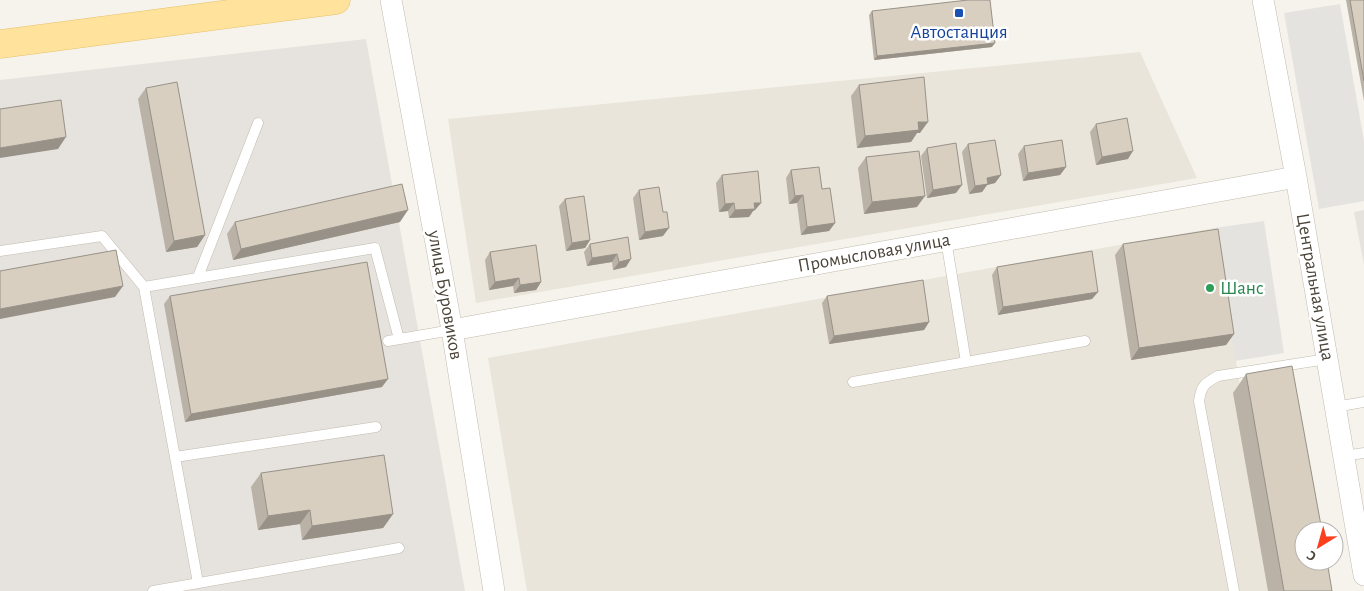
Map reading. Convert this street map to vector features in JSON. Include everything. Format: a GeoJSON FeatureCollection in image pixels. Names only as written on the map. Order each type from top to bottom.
{"type":"FeatureCollection","features":[{"type":"Feature","properties":{"kind":"main road"},"geometry":{"type":"LineString","coordinates":[[0,44],[336,0]]}},
{"type":"Feature","properties":{"kind":"street","name":"улица Буровиков"},"geometry":{"type":"LineString","coordinates":[[391,0],[452,330],[494,591]]}},
{"type":"Feature","properties":{"kind":"street","name":"Центральная улица"},"geometry":{"type":"LineString","coordinates":[[1263,0],[1296,177],[1335,407],[1354,455],[1364,575]]}},
{"type":"Feature","properties":{"kind":"street","name":"Промысловая улица"},"geometry":{"type":"LineString","coordinates":[[452,330],[1296,177]]}},
{"type":"Feature","properties":{"kind":"lane"},"geometry":{"type":"LineString","coordinates":[[198,277],[258,123]]}},
{"type":"Feature","properties":{"kind":"lane"},"geometry":{"type":"LineString","coordinates":[[0,251],[102,236],[144,287],[198,583]]}},
{"type":"Feature","properties":{"kind":"lane"},"geometry":{"type":"LineString","coordinates":[[946,240],[966,362]]}},
{"type":"Feature","properties":{"kind":"lane"},"geometry":{"type":"LineString","coordinates":[[144,287],[375,248],[394,340],[452,330]]}},
{"type":"Feature","properties":{"kind":"lane"},"geometry":{"type":"LineString","coordinates":[[853,382],[1085,341]]}},
{"type":"Feature","properties":{"kind":"lane"},"geometry":{"type":"LineString","coordinates":[[1234,591],[1199,401],[1201,390],[1208,381],[1218,376],[1327,359]]}},
{"type":"Feature","properties":{"kind":"lane"},"geometry":{"type":"LineString","coordinates":[[1335,407],[1364,402]]}},
{"type":"Feature","properties":{"kind":"lane"},"geometry":{"type":"LineString","coordinates":[[175,457],[376,427]]}},
{"type":"Feature","properties":{"kind":"lane"},"geometry":{"type":"LineString","coordinates":[[153,591],[399,548]]}},
{"type":"Feature","properties":{"kind":"shaded area"},"geometry":{"type":"Polygon","coordinates":[[[1340,4],[1364,141],[1364,201],[1319,209],[1284,13],[1340,4]]]}},
{"type":"Feature","properties":{"kind":"shaded area"},"geometry":{"type":"Polygon","coordinates":[[[366,39],[465,591],[0,591],[0,80],[366,39]]]}},
{"type":"Feature","properties":{"kind":"shaded area"},"geometry":{"type":"Polygon","coordinates":[[[1140,52],[1197,178],[476,303],[448,119],[1140,52]]]}},
{"type":"Feature","properties":{"kind":"shaded area"},"geometry":{"type":"Polygon","coordinates":[[[1364,210],[1364,265],[1354,212],[1364,210]]]}},
{"type":"Feature","properties":{"kind":"shaded area"},"geometry":{"type":"Polygon","coordinates":[[[1264,221],[1284,353],[1235,361],[1214,228],[1264,221]]]}},
{"type":"Feature","properties":{"kind":"shaded area"},"geometry":{"type":"Polygon","coordinates":[[[1214,228],[1240,386],[1300,521],[1294,521],[1294,571],[1311,571],[1326,591],[527,591],[488,358],[1214,228]]]}},
{"type":"Feature","properties":{"kind":"building"},"geometry":{"type":"Polygon","coordinates":[[[968,0],[990,0],[995,43],[877,56],[872,11],[968,0]]]}},
{"type":"Feature","properties":{"kind":"building"},"geometry":{"type":"Polygon","coordinates":[[[1350,0],[1364,0],[1364,81],[1350,0]]]}},
{"type":"Feature","properties":{"kind":"building"},"geometry":{"type":"Polygon","coordinates":[[[924,77],[928,122],[918,122],[919,130],[865,136],[859,85],[924,77]]]}},
{"type":"Feature","properties":{"kind":"building"},"geometry":{"type":"Polygon","coordinates":[[[177,82],[205,235],[174,241],[146,88],[177,82]]]}},
{"type":"Feature","properties":{"kind":"building"},"geometry":{"type":"Polygon","coordinates":[[[61,100],[66,137],[0,148],[0,109],[61,100]]]}},
{"type":"Feature","properties":{"kind":"building"},"geometry":{"type":"Polygon","coordinates":[[[1127,118],[1133,151],[1102,157],[1096,124],[1127,118]]]}},
{"type":"Feature","properties":{"kind":"building"},"geometry":{"type":"Polygon","coordinates":[[[995,140],[1001,175],[987,178],[988,184],[975,186],[968,144],[995,140]]]}},
{"type":"Feature","properties":{"kind":"building"},"geometry":{"type":"Polygon","coordinates":[[[1062,140],[1066,167],[1028,173],[1024,146],[1062,140]]]}},
{"type":"Feature","properties":{"kind":"building"},"geometry":{"type":"Polygon","coordinates":[[[956,143],[962,185],[933,190],[927,148],[956,143]]]}},
{"type":"Feature","properties":{"kind":"building"},"geometry":{"type":"Polygon","coordinates":[[[919,151],[925,196],[872,202],[866,157],[919,151]]]}},
{"type":"Feature","properties":{"kind":"building"},"geometry":{"type":"Polygon","coordinates":[[[819,167],[822,189],[830,188],[835,223],[807,227],[803,195],[795,196],[791,170],[819,167]]]}},
{"type":"Feature","properties":{"kind":"building"},"geometry":{"type":"Polygon","coordinates":[[[758,171],[761,203],[754,203],[755,209],[735,210],[734,203],[725,204],[722,175],[758,171]]]}},
{"type":"Feature","properties":{"kind":"building"},"geometry":{"type":"Polygon","coordinates":[[[402,184],[408,210],[241,249],[235,222],[402,184]]]}},
{"type":"Feature","properties":{"kind":"building"},"geometry":{"type":"Polygon","coordinates":[[[659,187],[663,212],[667,212],[669,228],[645,232],[639,190],[659,187]]]}},
{"type":"Feature","properties":{"kind":"building"},"geometry":{"type":"Polygon","coordinates":[[[584,196],[590,240],[572,243],[565,199],[584,196]]]}},
{"type":"Feature","properties":{"kind":"building"},"geometry":{"type":"Polygon","coordinates":[[[1218,229],[1234,334],[1139,348],[1123,244],[1218,229]]]}},
{"type":"Feature","properties":{"kind":"building"},"geometry":{"type":"Polygon","coordinates":[[[628,237],[631,259],[619,262],[617,254],[592,258],[590,244],[628,237]]]}},
{"type":"Feature","properties":{"kind":"building"},"geometry":{"type":"Polygon","coordinates":[[[536,245],[541,282],[520,285],[519,278],[495,282],[490,252],[536,245]]]}},
{"type":"Feature","properties":{"kind":"building"},"geometry":{"type":"Polygon","coordinates":[[[116,250],[123,286],[0,309],[0,271],[116,250]]]}},
{"type":"Feature","properties":{"kind":"building"},"geometry":{"type":"Polygon","coordinates":[[[1092,251],[1098,292],[1003,307],[997,267],[1092,251]]]}},
{"type":"Feature","properties":{"kind":"building"},"geometry":{"type":"Polygon","coordinates":[[[367,262],[388,379],[191,414],[170,296],[367,262]]]}},
{"type":"Feature","properties":{"kind":"building"},"geometry":{"type":"Polygon","coordinates":[[[923,280],[929,322],[834,336],[827,296],[923,280]]]}},
{"type":"Feature","properties":{"kind":"building"},"geometry":{"type":"Polygon","coordinates":[[[1292,366],[1320,521],[1294,521],[1294,571],[1329,571],[1332,591],[1284,591],[1246,374],[1292,366]]]}},
{"type":"Feature","properties":{"kind":"building"},"geometry":{"type":"Polygon","coordinates":[[[384,455],[393,514],[312,526],[310,510],[268,516],[261,473],[384,455]]]}},
{"type":"Feature","properties":{"kind":"place","name":"Автостанция"},"geometry":{"type":"Point","coordinates":[959,13]}},
{"type":"Feature","properties":{"kind":"place","name":"Шанс"},"geometry":{"type":"Point","coordinates":[1210,288]}}]}
